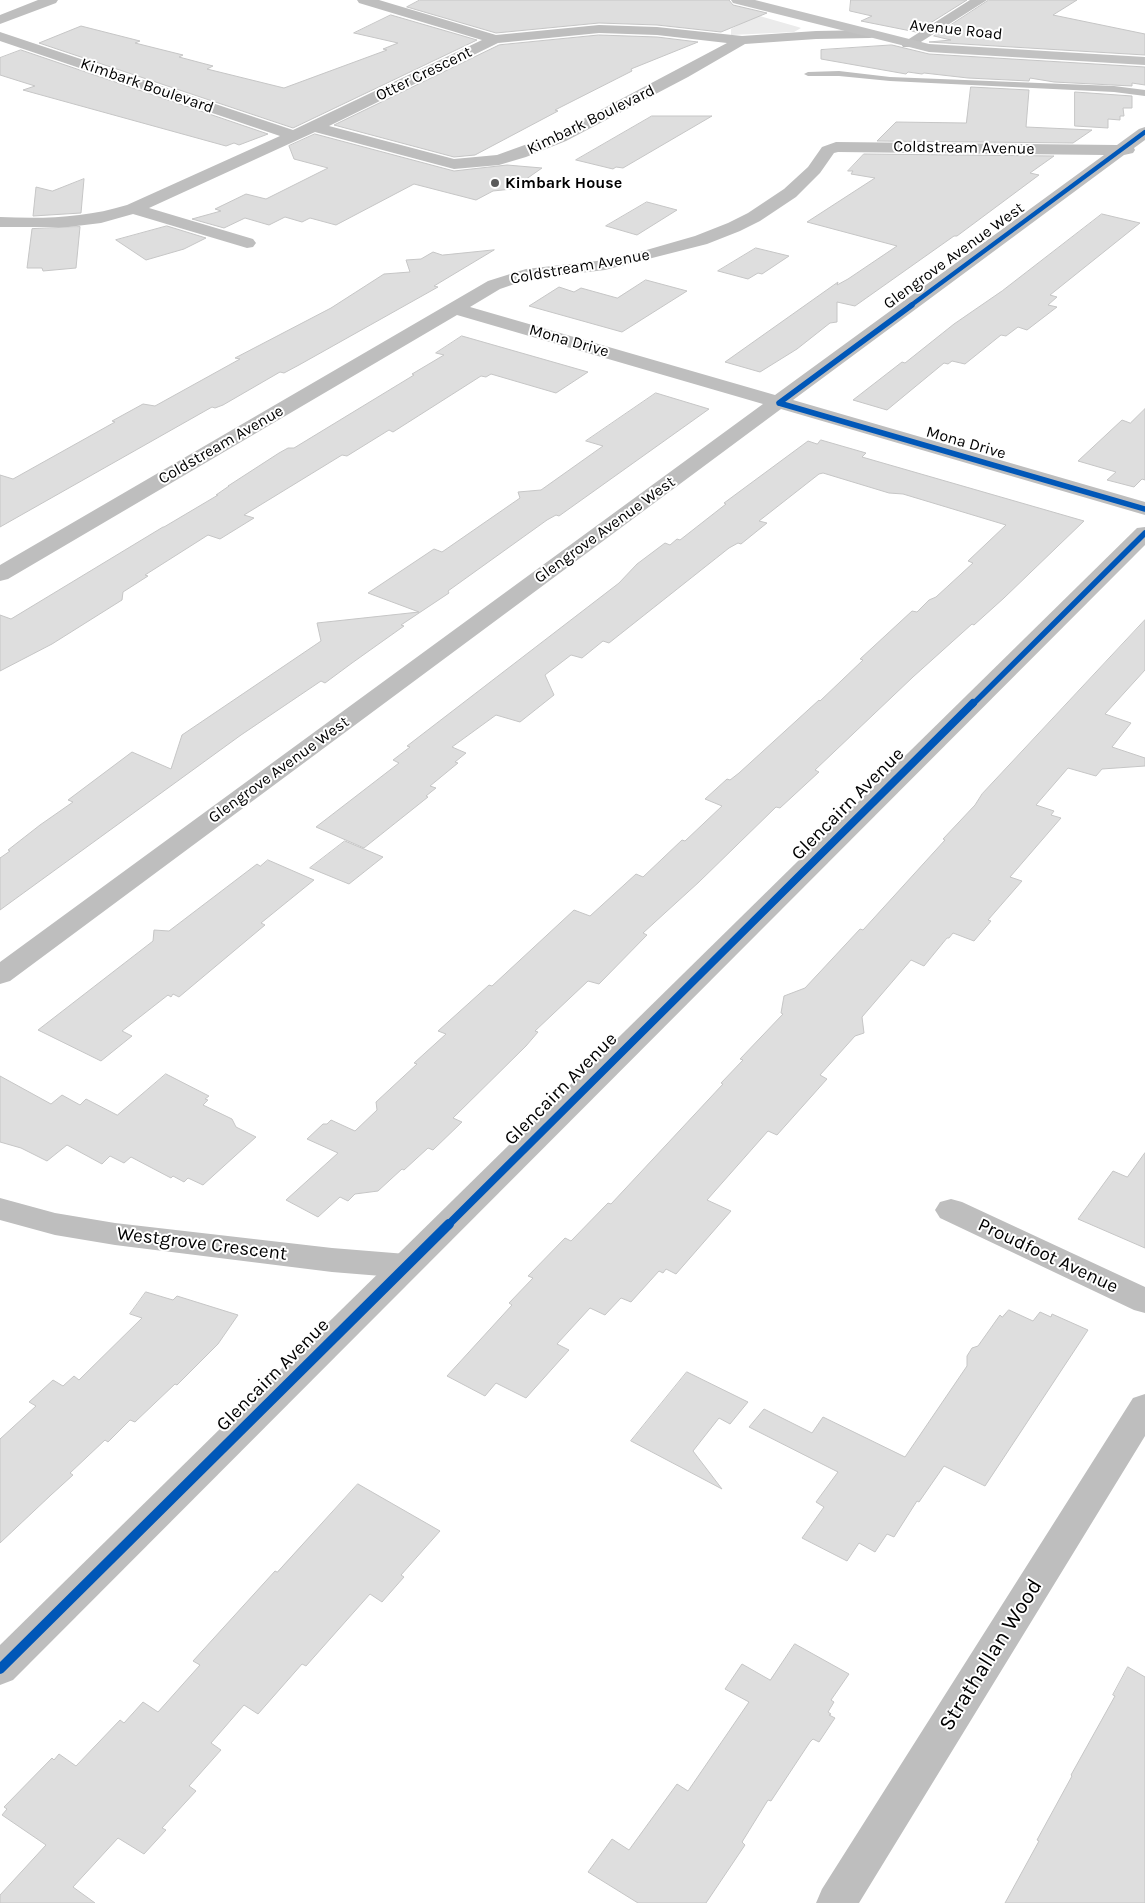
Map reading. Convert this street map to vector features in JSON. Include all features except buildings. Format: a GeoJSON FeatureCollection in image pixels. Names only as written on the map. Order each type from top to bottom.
{"type":"FeatureCollection","features":[{"type":"Feature","properties":{"kind":"main road","name":"Avenue Road"},"geometry":{"type":"LineString","coordinates":[[738,0],[908,44],[954,50],[1145,61]]}},
{"type":"Feature","properties":{"kind":"street"},"geometry":{"type":"LineString","coordinates":[[0,20],[51,0]]}},
{"type":"Feature","properties":{"kind":"street"},"geometry":{"type":"LineString","coordinates":[[364,0],[495,39]]}},
{"type":"Feature","properties":{"kind":"street"},"geometry":{"type":"LineString","coordinates":[[908,44],[980,0]]}},
{"type":"Feature","properties":{"kind":"street","name":"Otter Crescent"},"geometry":{"type":"LineString","coordinates":[[0,222],[63,223],[110,218],[134,209],[314,127],[495,39],[628,29],[742,40],[816,35],[870,34]]}},
{"type":"Feature","properties":{"kind":"street","name":"Kimbark Boulevard"},"geometry":{"type":"LineString","coordinates":[[0,36],[294,136]]}},
{"type":"Feature","properties":{"kind":"street","name":"Kimbark Boulevard"},"geometry":{"type":"LineString","coordinates":[[314,127],[447,162],[469,164],[491,162],[527,153],[547,145],[742,40]]}},
{"type":"Feature","properties":{"kind":"street","name":"Glengrove Avenue West"},"geometry":{"type":"LineString","coordinates":[[0,975],[1145,132]]}},
{"type":"Feature","properties":{"kind":"street","name":"Coldstream Avenue"},"geometry":{"type":"LineString","coordinates":[[0,574],[494,285],[514,277],[605,265],[640,257],[701,240],[734,227],[778,202],[814,170],[828,150],[836,147],[1145,150]]}},
{"type":"Feature","properties":{"kind":"street"},"geometry":{"type":"LineString","coordinates":[[134,209],[246,243]]}},
{"type":"Feature","properties":{"kind":"street","name":"Mona Drive"},"geometry":{"type":"LineString","coordinates":[[454,308],[1145,510]]}},
{"type":"Feature","properties":{"kind":"street","name":"Glencairn Avenue"},"geometry":{"type":"LineString","coordinates":[[0,1669],[1145,533]]}},
{"type":"Feature","properties":{"kind":"street","name":"Westgrove Crescent"},"geometry":{"type":"LineString","coordinates":[[0,1209],[55,1224],[124,1235],[332,1260],[406,1266]]}},
{"type":"Feature","properties":{"kind":"street","name":"Proudfoot Avenue"},"geometry":{"type":"LineString","coordinates":[[951,1210],[1145,1301]]}},
{"type":"Feature","properties":{"kind":"street","name":"Strathallan Wood"},"geometry":{"type":"LineString","coordinates":[[836,1903],[1145,1407]]}},
{"type":"Feature","properties":{"kind":"lane"},"geometry":{"type":"LineString","coordinates":[[808,74],[860,74],[890,80],[1114,89],[1145,93]]}},
{"type":"Feature","properties":{"kind":"shaded area"},"geometry":{"type":"Polygon","coordinates":[[[756,15],[801,28],[794,32],[731,35],[731,29],[756,15]]]}},
{"type":"Feature","properties":{"kind":"cycle path"},"geometry":{"type":"LineString","coordinates":[[779,403],[1145,132]]}},
{"type":"Feature","properties":{"kind":"cycle path"},"geometry":{"type":"LineString","coordinates":[[779,403],[1145,509]]}},
{"type":"Feature","properties":{"kind":"cycle path"},"geometry":{"type":"LineString","coordinates":[[0,1669],[1145,533]]}},
{"type":"Feature","properties":{"kind":"place","name":"Kimbark House"},"geometry":{"type":"Point","coordinates":[495,183]}}]}
